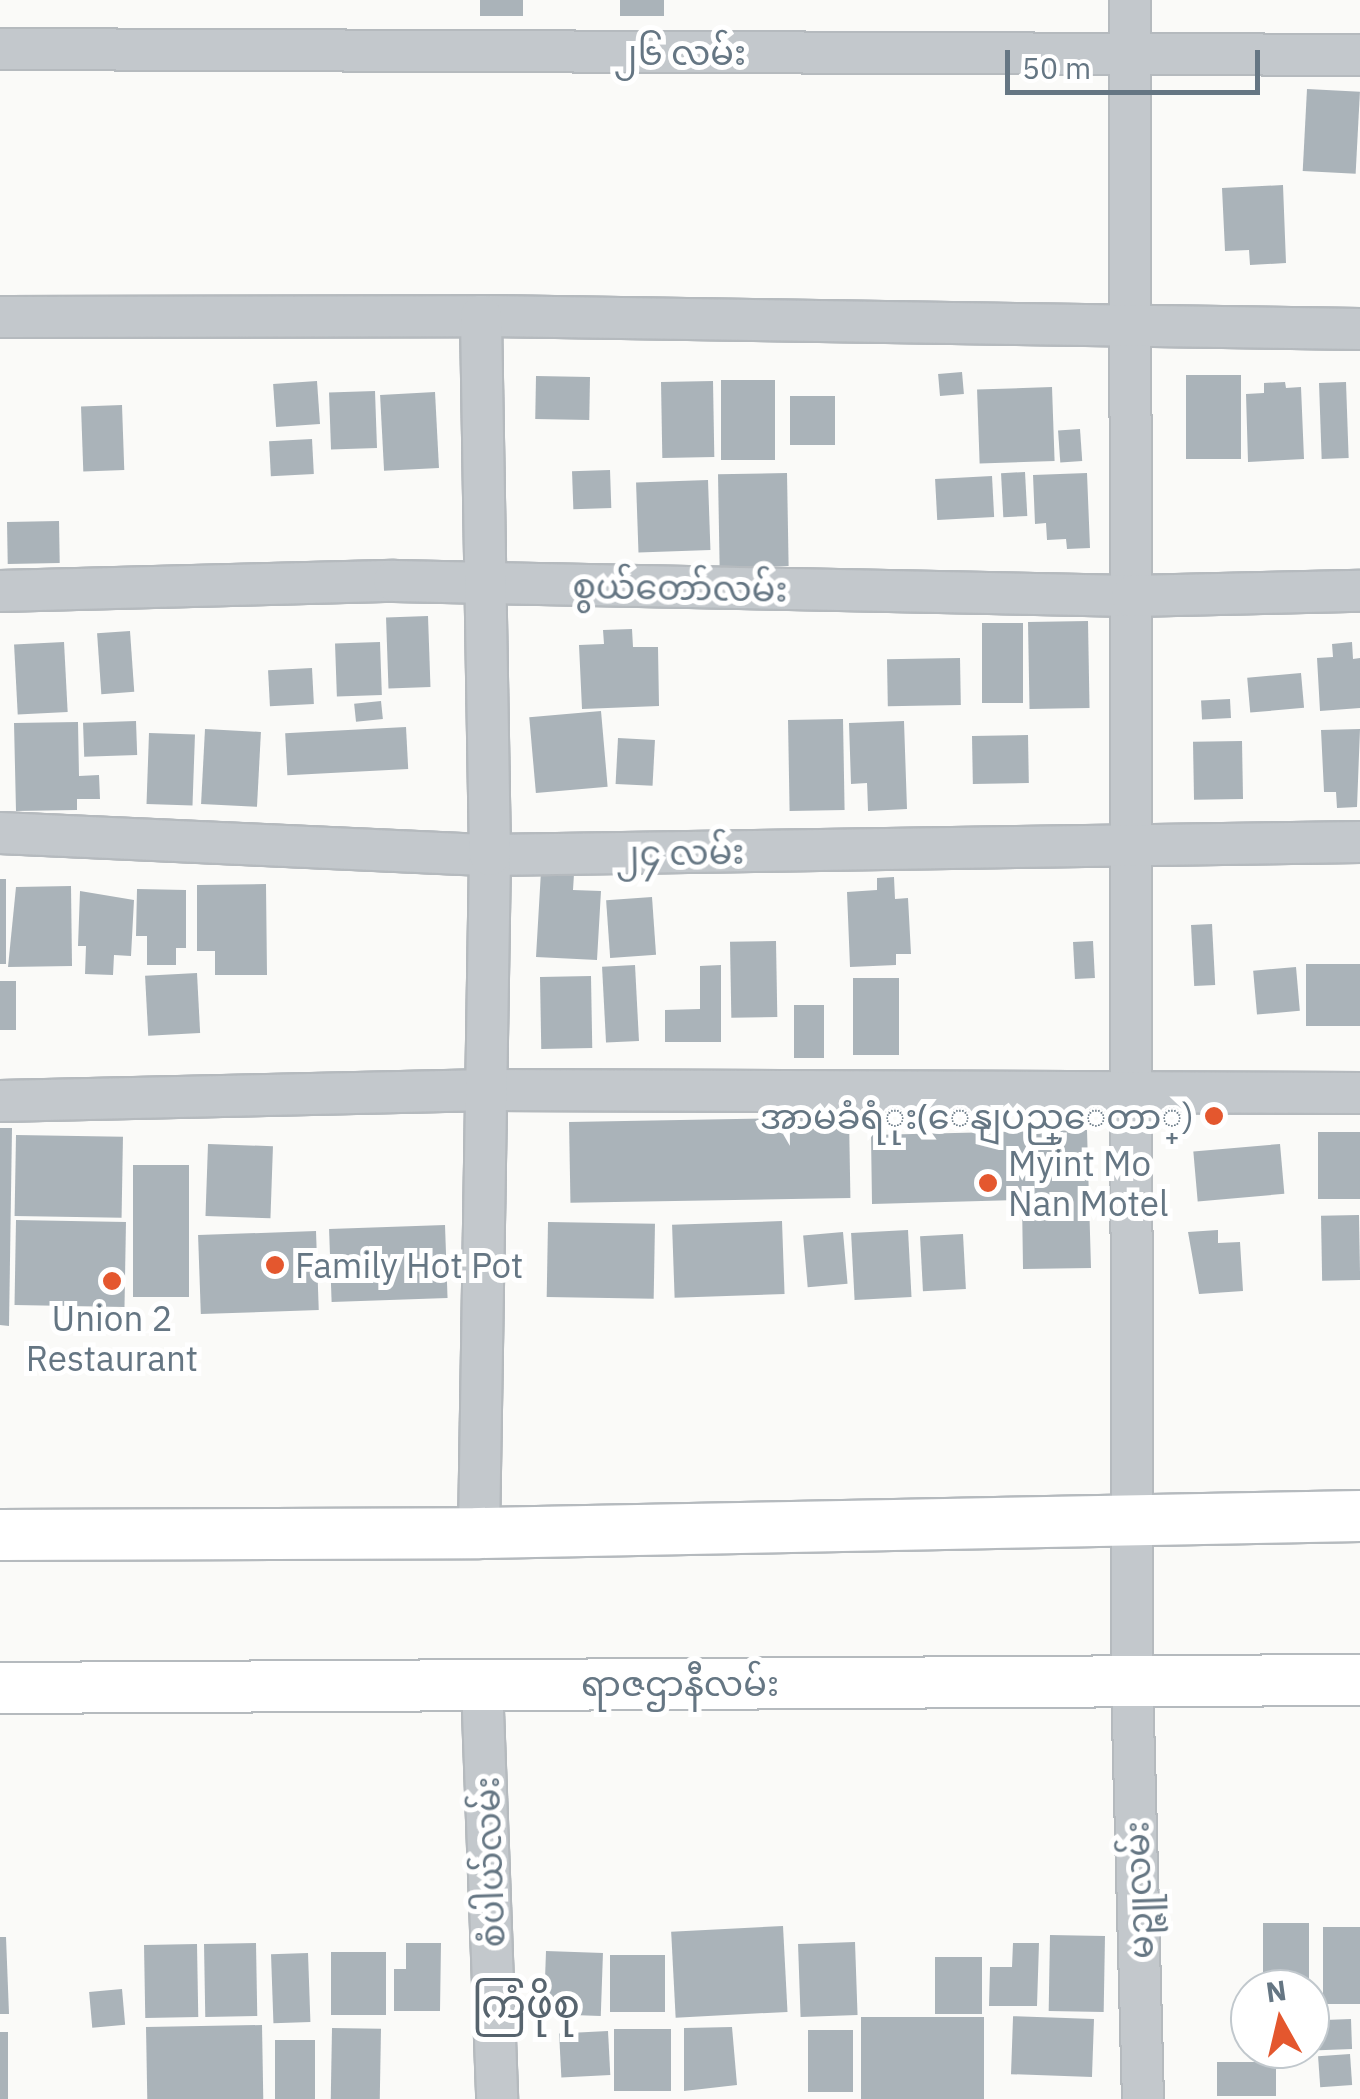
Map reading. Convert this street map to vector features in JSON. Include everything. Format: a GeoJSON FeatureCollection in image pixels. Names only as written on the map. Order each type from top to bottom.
{"type":"FeatureCollection","features":[{"type":"Feature","properties":{"kind":"main road"},"geometry":{"type":"LineString","coordinates":[[0,1534],[479,1534],[1360,1516]]}},
{"type":"Feature","properties":{"kind":"main road","name":"ရာဇဌာနီလမ်း"},"geometry":{"type":"LineString","coordinates":[[0,1688],[1360,1680]]}},
{"type":"Feature","properties":{"kind":"street","name":"မဉ္ဇူလမ်း"},"geometry":{"type":"LineString","coordinates":[[1130,0],[1132,1681],[1143,2099]]}},
{"type":"Feature","properties":{"kind":"street","name":"၂၆ လမ်း"},"geometry":{"type":"LineString","coordinates":[[0,49],[1360,55]]}},
{"type":"Feature","properties":{"kind":"street"},"geometry":{"type":"LineString","coordinates":[[479,1534],[490,854],[481,316]]}},
{"type":"Feature","properties":{"kind":"street"},"geometry":{"type":"LineString","coordinates":[[0,317],[481,316],[1132,330],[1360,329]]}},
{"type":"Feature","properties":{"kind":"street","name":"စွယ်တော်လမ်း"},"geometry":{"type":"LineString","coordinates":[[0,591],[486,583],[1132,596],[1360,592]]}},
{"type":"Feature","properties":{"kind":"street","name":"၂၄ လမ်း"},"geometry":{"type":"LineString","coordinates":[[0,833],[490,854],[1360,842]]}},
{"type":"Feature","properties":{"kind":"street"},"geometry":{"type":"LineString","coordinates":[[0,1101],[489,1090],[1131,1096],[1360,1093]]}},
{"type":"Feature","properties":{"kind":"street","name":"စံပါယ်လမ်း"},"geometry":{"type":"LineString","coordinates":[[482,1684],[497,2099]]}},
{"type":"Feature","properties":{"kind":"building"},"geometry":{"type":"Polygon","coordinates":[[[480,0],[523,0],[523,16],[480,16],[480,0]]]}},
{"type":"Feature","properties":{"kind":"building"},"geometry":{"type":"Polygon","coordinates":[[[620,0],[664,0],[664,16],[620,16],[620,0]]]}},
{"type":"Feature","properties":{"kind":"building"},"geometry":{"type":"Polygon","coordinates":[[[1307,89],[1360,92],[1356,174],[1303,171],[1307,89]]]}},
{"type":"Feature","properties":{"kind":"building"},"geometry":{"type":"Polygon","coordinates":[[[1283,185],[1286,263],[1250,265],[1249,250],[1225,251],[1222,188],[1283,185]]]}},
{"type":"Feature","properties":{"kind":"building"},"geometry":{"type":"Polygon","coordinates":[[[962,372],[964,394],[940,396],[938,374],[962,372]]]}},
{"type":"Feature","properties":{"kind":"building"},"geometry":{"type":"Polygon","coordinates":[[[1186,375],[1241,375],[1241,459],[1186,459],[1186,375]]]}},
{"type":"Feature","properties":{"kind":"building"},"geometry":{"type":"Polygon","coordinates":[[[536,376],[590,377],[589,420],[535,419],[536,376]]]}},
{"type":"Feature","properties":{"kind":"building"},"geometry":{"type":"Polygon","coordinates":[[[721,380],[775,380],[775,460],[721,460],[721,380]]]}},
{"type":"Feature","properties":{"kind":"building"},"geometry":{"type":"Polygon","coordinates":[[[317,381],[320,424],[276,427],[273,384],[317,381]]]}},
{"type":"Feature","properties":{"kind":"building"},"geometry":{"type":"Polygon","coordinates":[[[713,381],[714,457],[662,458],[661,382],[713,381]]]}},
{"type":"Feature","properties":{"kind":"building"},"geometry":{"type":"Polygon","coordinates":[[[1285,382],[1286,388],[1301,387],[1304,459],[1248,462],[1246,394],[1264,393],[1264,383],[1285,382]]]}},
{"type":"Feature","properties":{"kind":"building"},"geometry":{"type":"Polygon","coordinates":[[[1346,382],[1349,458],[1322,459],[1319,383],[1346,382]]]}},
{"type":"Feature","properties":{"kind":"building"},"geometry":{"type":"Polygon","coordinates":[[[1052,387],[1055,461],[980,464],[977,390],[1052,387]]]}},
{"type":"Feature","properties":{"kind":"building"},"geometry":{"type":"Polygon","coordinates":[[[375,391],[377,448],[331,450],[329,393],[375,391]]]}},
{"type":"Feature","properties":{"kind":"building"},"geometry":{"type":"Polygon","coordinates":[[[435,392],[439,468],[384,471],[380,395],[435,392]]]}},
{"type":"Feature","properties":{"kind":"building"},"geometry":{"type":"Polygon","coordinates":[[[790,396],[835,396],[835,445],[790,445],[790,396]]]}},
{"type":"Feature","properties":{"kind":"building"},"geometry":{"type":"Polygon","coordinates":[[[122,405],[124,470],[83,471],[81,406],[122,405]]]}},
{"type":"Feature","properties":{"kind":"building"},"geometry":{"type":"Polygon","coordinates":[[[1080,429],[1082,461],[1060,462],[1058,431],[1080,429]]]}},
{"type":"Feature","properties":{"kind":"building"},"geometry":{"type":"Polygon","coordinates":[[[312,439],[314,474],[271,476],[269,441],[312,439]]]}},
{"type":"Feature","properties":{"kind":"building"},"geometry":{"type":"Polygon","coordinates":[[[610,470],[611,508],[573,509],[572,471],[610,470]]]}},
{"type":"Feature","properties":{"kind":"building"},"geometry":{"type":"Polygon","coordinates":[[[1025,472],[1027,516],[1003,517],[1001,473],[1025,472]]]}},
{"type":"Feature","properties":{"kind":"building"},"geometry":{"type":"Polygon","coordinates":[[[787,473],[789,566],[720,567],[718,474],[787,473]]]}},
{"type":"Feature","properties":{"kind":"building"},"geometry":{"type":"Polygon","coordinates":[[[1087,473],[1090,548],[1067,549],[1066,539],[1047,540],[1046,523],[1035,524],[1033,475],[1087,473]]]}},
{"type":"Feature","properties":{"kind":"building"},"geometry":{"type":"Polygon","coordinates":[[[992,476],[994,517],[937,520],[935,479],[992,476]]]}},
{"type":"Feature","properties":{"kind":"building"},"geometry":{"type":"Polygon","coordinates":[[[708,480],[710,550],[638,552],[636,483],[708,480]]]}},
{"type":"Feature","properties":{"kind":"building"},"geometry":{"type":"Polygon","coordinates":[[[59,521],[60,563],[8,564],[7,522],[59,521]]]}},
{"type":"Feature","properties":{"kind":"building"},"geometry":{"type":"Polygon","coordinates":[[[428,616],[430,687],[389,688],[386,617],[428,616]]]}},
{"type":"Feature","properties":{"kind":"building"},"geometry":{"type":"Polygon","coordinates":[[[1088,621],[1090,708],[1030,709],[1028,622],[1088,621]]]}},
{"type":"Feature","properties":{"kind":"building"},"geometry":{"type":"Polygon","coordinates":[[[982,623],[1023,623],[1023,703],[982,703],[982,623]]]}},
{"type":"Feature","properties":{"kind":"building"},"geometry":{"type":"Polygon","coordinates":[[[632,629],[633,647],[658,647],[659,706],[582,709],[579,645],[604,644],[603,630],[632,629]]]}},
{"type":"Feature","properties":{"kind":"building"},"geometry":{"type":"Polygon","coordinates":[[[130,631],[134,692],[101,694],[97,633],[130,631]]]}},
{"type":"Feature","properties":{"kind":"building"},"geometry":{"type":"Polygon","coordinates":[[[64,642],[68,712],[18,715],[14,645],[64,642]]]}},
{"type":"Feature","properties":{"kind":"building"},"geometry":{"type":"Polygon","coordinates":[[[380,642],[382,695],[337,697],[335,644],[380,642]]]}},
{"type":"Feature","properties":{"kind":"building"},"geometry":{"type":"Polygon","coordinates":[[[1352,642],[1353,659],[1360,658],[1360,708],[1320,711],[1317,658],[1333,657],[1332,644],[1352,642]]]}},
{"type":"Feature","properties":{"kind":"building"},"geometry":{"type":"Polygon","coordinates":[[[960,658],[961,705],[888,706],[887,659],[960,658]]]}},
{"type":"Feature","properties":{"kind":"building"},"geometry":{"type":"Polygon","coordinates":[[[312,668],[314,704],[270,706],[268,670],[312,668]]]}},
{"type":"Feature","properties":{"kind":"building"},"geometry":{"type":"Polygon","coordinates":[[[1301,673],[1304,708],[1250,713],[1247,678],[1301,673]]]}},
{"type":"Feature","properties":{"kind":"building"},"geometry":{"type":"Polygon","coordinates":[[[1230,699],[1231,718],[1202,719],[1201,701],[1230,699]]]}},
{"type":"Feature","properties":{"kind":"building"},"geometry":{"type":"Polygon","coordinates":[[[381,701],[383,719],[356,722],[354,704],[381,701]]]}},
{"type":"Feature","properties":{"kind":"building"},"geometry":{"type":"Polygon","coordinates":[[[601,711],[608,787],[536,793],[529,717],[601,711]]]}},
{"type":"Feature","properties":{"kind":"building"},"geometry":{"type":"Polygon","coordinates":[[[843,719],[845,810],[790,811],[788,720],[843,719]]]}},
{"type":"Feature","properties":{"kind":"building"},"geometry":{"type":"Polygon","coordinates":[[[136,721],[137,755],[84,757],[83,723],[136,721]]]}},
{"type":"Feature","properties":{"kind":"building"},"geometry":{"type":"Polygon","coordinates":[[[904,721],[907,809],[868,811],[867,783],[851,784],[849,723],[904,721]]]}},
{"type":"Feature","properties":{"kind":"building"},"geometry":{"type":"Polygon","coordinates":[[[78,722],[79,776],[99,775],[100,799],[77,799],[77,810],[16,811],[14,723],[78,722]]]}},
{"type":"Feature","properties":{"kind":"building"},"geometry":{"type":"Polygon","coordinates":[[[406,727],[408,769],[287,775],[285,733],[406,727]]]}},
{"type":"Feature","properties":{"kind":"building"},"geometry":{"type":"Polygon","coordinates":[[[205,729],[261,732],[257,807],[201,804],[205,729]]]}},
{"type":"Feature","properties":{"kind":"building"},"geometry":{"type":"Polygon","coordinates":[[[1360,729],[1357,807],[1337,808],[1336,792],[1324,792],[1321,730],[1360,729]]]}},
{"type":"Feature","properties":{"kind":"building"},"geometry":{"type":"Polygon","coordinates":[[[149,733],[195,735],[192,806],[147,804],[149,733]]]}},
{"type":"Feature","properties":{"kind":"building"},"geometry":{"type":"Polygon","coordinates":[[[1028,735],[1029,783],[973,784],[972,736],[1028,735]]]}},
{"type":"Feature","properties":{"kind":"building"},"geometry":{"type":"Polygon","coordinates":[[[618,738],[655,740],[653,786],[616,784],[618,738]]]}},
{"type":"Feature","properties":{"kind":"building"},"geometry":{"type":"Polygon","coordinates":[[[1242,741],[1243,799],[1194,800],[1193,742],[1242,741]]]}},
{"type":"Feature","properties":{"kind":"building"},"geometry":{"type":"Polygon","coordinates":[[[541,871],[574,874],[573,890],[601,891],[597,960],[536,957],[541,871]]]}},
{"type":"Feature","properties":{"kind":"building"},"geometry":{"type":"Polygon","coordinates":[[[894,877],[895,899],[908,898],[911,954],[896,954],[896,965],[850,967],[847,892],[877,890],[877,878],[894,877]]]}},
{"type":"Feature","properties":{"kind":"building"},"geometry":{"type":"Polygon","coordinates":[[[0,879],[6,879],[6,964],[0,964],[0,879]]]}},
{"type":"Feature","properties":{"kind":"building"},"geometry":{"type":"Polygon","coordinates":[[[266,884],[267,975],[215,975],[215,951],[197,951],[197,885],[266,884]]]}},
{"type":"Feature","properties":{"kind":"building"},"geometry":{"type":"Polygon","coordinates":[[[71,886],[72,966],[8,967],[16,887],[71,886]]]}},
{"type":"Feature","properties":{"kind":"building"},"geometry":{"type":"Polygon","coordinates":[[[137,889],[186,890],[186,948],[176,948],[176,965],[147,965],[147,936],[136,936],[137,889]]]}},
{"type":"Feature","properties":{"kind":"building"},"geometry":{"type":"Polygon","coordinates":[[[80,891],[134,900],[131,956],[114,955],[113,975],[85,974],[86,946],[78,946],[80,891]]]}},
{"type":"Feature","properties":{"kind":"building"},"geometry":{"type":"Polygon","coordinates":[[[652,897],[656,955],[610,958],[606,900],[652,897]]]}},
{"type":"Feature","properties":{"kind":"building"},"geometry":{"type":"Polygon","coordinates":[[[1212,924],[1215,985],[1194,986],[1191,925],[1212,924]]]}},
{"type":"Feature","properties":{"kind":"building"},"geometry":{"type":"Polygon","coordinates":[[[776,941],[777,1017],[731,1018],[730,942],[776,941]]]}},
{"type":"Feature","properties":{"kind":"building"},"geometry":{"type":"Polygon","coordinates":[[[1093,941],[1095,978],[1075,979],[1073,942],[1093,941]]]}},
{"type":"Feature","properties":{"kind":"building"},"geometry":{"type":"Polygon","coordinates":[[[1306,964],[1360,964],[1360,1026],[1306,1026],[1306,964]]]}},
{"type":"Feature","properties":{"kind":"building"},"geometry":{"type":"Polygon","coordinates":[[[635,965],[639,1041],[606,1043],[602,967],[635,965]]]}},
{"type":"Feature","properties":{"kind":"building"},"geometry":{"type":"Polygon","coordinates":[[[721,965],[721,1042],[665,1042],[665,1010],[700,1009],[700,966],[721,965]]]}},
{"type":"Feature","properties":{"kind":"building"},"geometry":{"type":"Polygon","coordinates":[[[1296,967],[1300,1011],[1257,1015],[1253,971],[1296,967]]]}},
{"type":"Feature","properties":{"kind":"building"},"geometry":{"type":"Polygon","coordinates":[[[197,973],[200,1033],[148,1036],[145,976],[197,973]]]}},
{"type":"Feature","properties":{"kind":"building"},"geometry":{"type":"Polygon","coordinates":[[[591,976],[592,1048],[541,1049],[540,977],[591,976]]]}},
{"type":"Feature","properties":{"kind":"building"},"geometry":{"type":"Polygon","coordinates":[[[853,978],[899,978],[899,1055],[853,1055],[853,978]]]}},
{"type":"Feature","properties":{"kind":"building"},"geometry":{"type":"Polygon","coordinates":[[[0,981],[16,981],[16,1030],[0,1030],[0,981]]]}},
{"type":"Feature","properties":{"kind":"building"},"geometry":{"type":"Polygon","coordinates":[[[794,1005],[824,1005],[824,1058],[794,1058],[794,1005]]]}},
{"type":"Feature","properties":{"kind":"building"},"geometry":{"type":"Polygon","coordinates":[[[849,1117],[850,1198],[570,1203],[569,1122],[849,1117]]]}},
{"type":"Feature","properties":{"kind":"building"},"geometry":{"type":"Polygon","coordinates":[[[0,1128],[12,1128],[9,1326],[0,1325],[0,1128]]]}},
{"type":"Feature","properties":{"kind":"building"},"geometry":{"type":"Polygon","coordinates":[[[1087,1130],[1091,1268],[1023,1269],[1022,1200],[872,1204],[871,1135],[1087,1130]]]}},
{"type":"Feature","properties":{"kind":"building"},"geometry":{"type":"Polygon","coordinates":[[[1318,1132],[1360,1132],[1360,1199],[1318,1199],[1318,1132]]]}},
{"type":"Feature","properties":{"kind":"building"},"geometry":{"type":"Polygon","coordinates":[[[16,1135],[123,1137],[122,1218],[15,1216],[16,1135]]]}},
{"type":"Feature","properties":{"kind":"building"},"geometry":{"type":"Polygon","coordinates":[[[208,1144],[273,1146],[270,1218],[205,1216],[208,1144]]]}},
{"type":"Feature","properties":{"kind":"building"},"geometry":{"type":"Polygon","coordinates":[[[1280,1144],[1284,1194],[1198,1201],[1193,1152],[1280,1144]]]}},
{"type":"Feature","properties":{"kind":"building"},"geometry":{"type":"Polygon","coordinates":[[[133,1165],[189,1165],[189,1297],[133,1297],[133,1165]]]}},
{"type":"Feature","properties":{"kind":"building"},"geometry":{"type":"Polygon","coordinates":[[[1359,1215],[1360,1280],[1322,1281],[1321,1216],[1359,1215]]]}},
{"type":"Feature","properties":{"kind":"building"},"geometry":{"type":"Polygon","coordinates":[[[16,1220],[126,1222],[124,1307],[15,1305],[16,1220]]]}},
{"type":"Feature","properties":{"kind":"building"},"geometry":{"type":"Polygon","coordinates":[[[782,1221],[785,1294],[675,1298],[672,1225],[782,1221]]]}},
{"type":"Feature","properties":{"kind":"building"},"geometry":{"type":"Polygon","coordinates":[[[548,1222],[655,1224],[654,1299],[547,1297],[548,1222]]]}},
{"type":"Feature","properties":{"kind":"building"},"geometry":{"type":"Polygon","coordinates":[[[445,1225],[448,1298],[332,1302],[329,1229],[445,1225]]]}},
{"type":"Feature","properties":{"kind":"building"},"geometry":{"type":"Polygon","coordinates":[[[908,1230],[912,1297],[855,1300],[851,1233],[908,1230]]]}},
{"type":"Feature","properties":{"kind":"building"},"geometry":{"type":"Polygon","coordinates":[[[1218,1230],[1218,1243],[1240,1242],[1243,1291],[1199,1294],[1188,1232],[1218,1230]]]}},
{"type":"Feature","properties":{"kind":"building"},"geometry":{"type":"Polygon","coordinates":[[[316,1231],[319,1310],[201,1314],[198,1235],[316,1231]]]}},
{"type":"Feature","properties":{"kind":"building"},"geometry":{"type":"Polygon","coordinates":[[[843,1232],[848,1284],[808,1287],[803,1235],[843,1232]]]}},
{"type":"Feature","properties":{"kind":"building"},"geometry":{"type":"Polygon","coordinates":[[[963,1234],[966,1289],[923,1291],[920,1236],[963,1234]]]}},
{"type":"Feature","properties":{"kind":"building"},"geometry":{"type":"Polygon","coordinates":[[[1263,1923],[1309,1923],[1309,1969],[1263,1969],[1263,1923]]]}},
{"type":"Feature","properties":{"kind":"building"},"geometry":{"type":"Polygon","coordinates":[[[783,1926],[788,2012],[676,2018],[671,1932],[783,1926]]]}},
{"type":"Feature","properties":{"kind":"building"},"geometry":{"type":"Polygon","coordinates":[[[1323,1927],[1360,1927],[1360,2004],[1330,2004],[1330,1969],[1323,1969],[1323,1927]]]}},
{"type":"Feature","properties":{"kind":"building"},"geometry":{"type":"Polygon","coordinates":[[[1050,1935],[1105,1936],[1104,2012],[1049,2011],[1050,1935]]]}},
{"type":"Feature","properties":{"kind":"building"},"geometry":{"type":"Polygon","coordinates":[[[0,1937],[6,1937],[9,2014],[0,2014],[0,1937]]]}},
{"type":"Feature","properties":{"kind":"building"},"geometry":{"type":"Polygon","coordinates":[[[855,1942],[858,2015],[801,2017],[798,1944],[855,1942]]]}},
{"type":"Feature","properties":{"kind":"building"},"geometry":{"type":"Polygon","coordinates":[[[256,1943],[257,2016],[205,2017],[204,1944],[256,1943]]]}},
{"type":"Feature","properties":{"kind":"building"},"geometry":{"type":"Polygon","coordinates":[[[406,1943],[441,1943],[440,2011],[394,2011],[394,1969],[406,1969],[406,1943]]]}},
{"type":"Feature","properties":{"kind":"building"},"geometry":{"type":"Polygon","coordinates":[[[1013,1943],[1039,1943],[1037,2006],[989,2006],[990,1967],[1012,1967],[1013,1943]]]}},
{"type":"Feature","properties":{"kind":"building"},"geometry":{"type":"Polygon","coordinates":[[[197,1944],[198,2017],[145,2018],[144,1945],[197,1944]]]}},
{"type":"Feature","properties":{"kind":"building"},"geometry":{"type":"Polygon","coordinates":[[[546,1951],[603,1953],[601,2016],[544,2014],[546,1951]]]}},
{"type":"Feature","properties":{"kind":"building"},"geometry":{"type":"Polygon","coordinates":[[[331,1952],[386,1952],[386,2015],[331,2015],[331,1952]]]}},
{"type":"Feature","properties":{"kind":"building"},"geometry":{"type":"Polygon","coordinates":[[[308,1953],[310,2022],[273,2023],[271,1954],[308,1953]]]}},
{"type":"Feature","properties":{"kind":"building"},"geometry":{"type":"Polygon","coordinates":[[[610,1955],[665,1955],[665,2012],[610,2012],[610,1955]]]}},
{"type":"Feature","properties":{"kind":"building"},"geometry":{"type":"Polygon","coordinates":[[[935,1957],[982,1957],[982,2014],[935,2014],[935,1957]]]}},
{"type":"Feature","properties":{"kind":"building"},"geometry":{"type":"Polygon","coordinates":[[[122,1989],[125,2025],[92,2028],[89,1992],[122,1989]]]}},
{"type":"Feature","properties":{"kind":"building"},"geometry":{"type":"Polygon","coordinates":[[[1013,2016],[1094,2019],[1092,2077],[1011,2074],[1013,2016]]]}},
{"type":"Feature","properties":{"kind":"building"},"geometry":{"type":"Polygon","coordinates":[[[861,2017],[984,2017],[984,2099],[861,2099],[861,2017]]]}},
{"type":"Feature","properties":{"kind":"building"},"geometry":{"type":"Polygon","coordinates":[[[1351,2019],[1352,2049],[1330,2050],[1330,2020],[1351,2019]]]}},
{"type":"Feature","properties":{"kind":"building"},"geometry":{"type":"Polygon","coordinates":[[[262,2025],[263,2099],[147,2099],[146,2027],[262,2025]]]}},
{"type":"Feature","properties":{"kind":"building"},"geometry":{"type":"Polygon","coordinates":[[[732,2027],[737,2085],[684,2091],[684,2028],[732,2027]]]}},
{"type":"Feature","properties":{"kind":"building"},"geometry":{"type":"Polygon","coordinates":[[[332,2028],[381,2029],[380,2099],[331,2099],[332,2028]]]}},
{"type":"Feature","properties":{"kind":"building"},"geometry":{"type":"Polygon","coordinates":[[[614,2029],[671,2029],[671,2091],[614,2091],[614,2029]]]}},
{"type":"Feature","properties":{"kind":"building"},"geometry":{"type":"Polygon","coordinates":[[[808,2030],[853,2030],[853,2092],[808,2092],[808,2030]]]}},
{"type":"Feature","properties":{"kind":"building"},"geometry":{"type":"Polygon","coordinates":[[[608,2031],[610,2075],[561,2078],[559,2034],[608,2031]]]}},
{"type":"Feature","properties":{"kind":"building"},"geometry":{"type":"Polygon","coordinates":[[[0,2032],[8,2032],[8,2099],[0,2099],[0,2032]]]}},
{"type":"Feature","properties":{"kind":"building"},"geometry":{"type":"Polygon","coordinates":[[[275,2040],[315,2040],[315,2099],[275,2099],[275,2040]]]}},
{"type":"Feature","properties":{"kind":"building"},"geometry":{"type":"Polygon","coordinates":[[[1350,2054],[1352,2085],[1320,2087],[1319,2069],[1330,2069],[1330,2055],[1350,2054]]]}},
{"type":"Feature","properties":{"kind":"building"},"geometry":{"type":"Polygon","coordinates":[[[1217,2062],[1230,2062],[1230,2069],[1276,2069],[1276,2096],[1217,2096],[1217,2062]]]}},
{"type":"Feature","properties":{"kind":"place","name":"အာမခံရံုး(ေနျပည္ေတာ္)"},"geometry":{"type":"Point","coordinates":[1214,1116]}},
{"type":"Feature","properties":{"kind":"place","name":"Myint Mo Nan Motel"},"geometry":{"type":"Point","coordinates":[988,1183]}},
{"type":"Feature","properties":{"kind":"place","name":"Family Hot Pot"},"geometry":{"type":"Point","coordinates":[275,1265]}},
{"type":"Feature","properties":{"kind":"place","name":"Union 2 Restaurant"},"geometry":{"type":"Point","coordinates":[112,1281]}},
{"type":"Feature","properties":{"kind":"district","name":"ကြံဖိုစု"},"geometry":{"type":"Point","coordinates":[526,2003]}}]}
